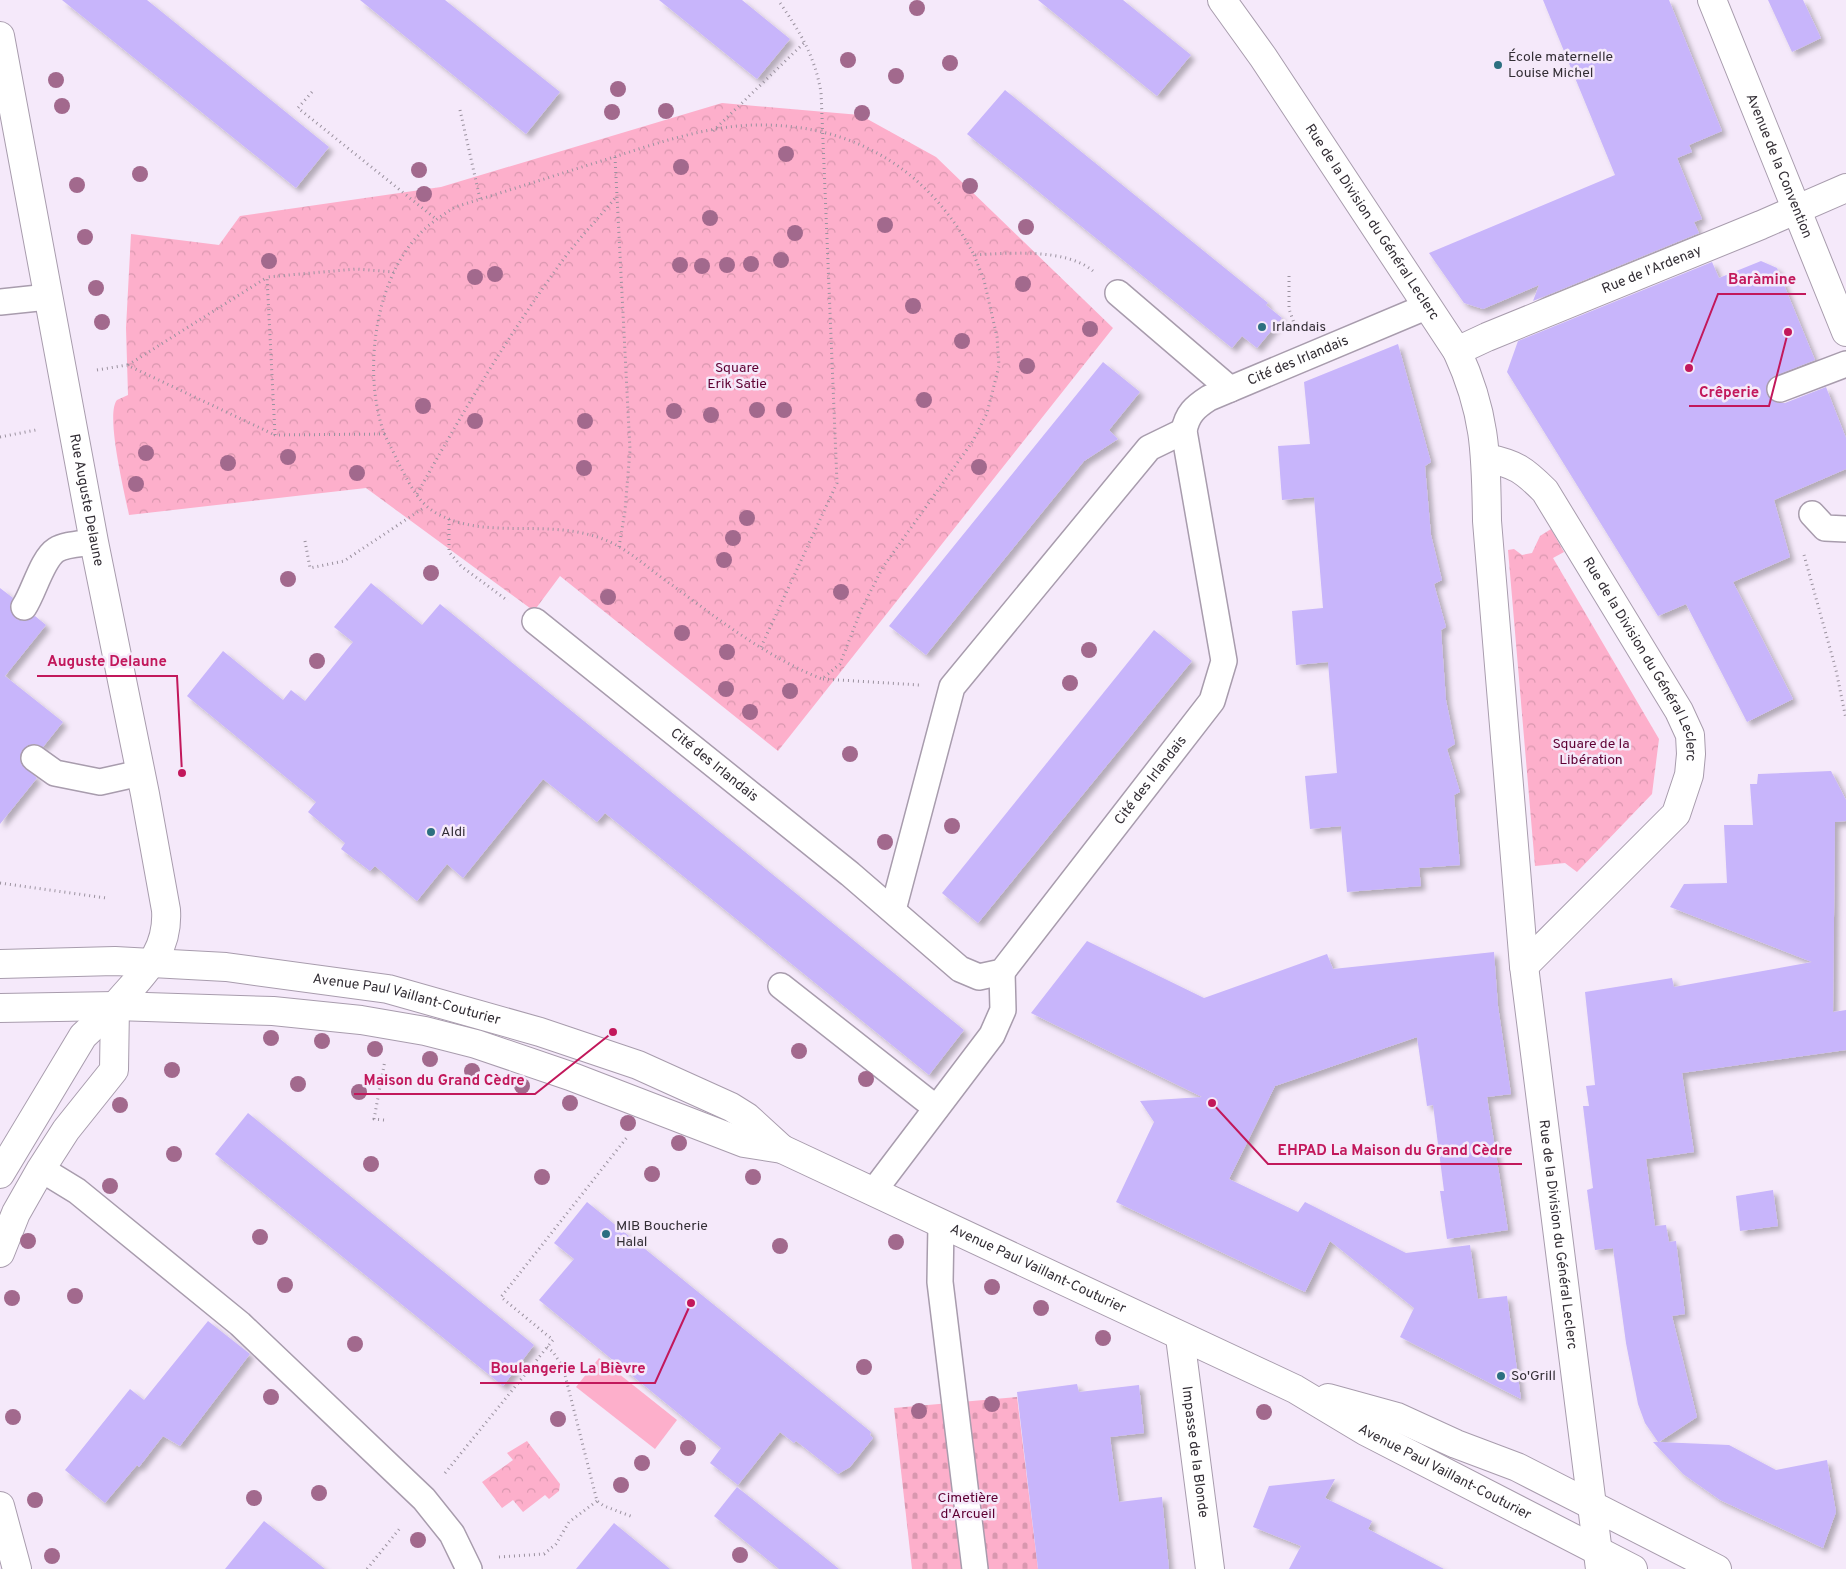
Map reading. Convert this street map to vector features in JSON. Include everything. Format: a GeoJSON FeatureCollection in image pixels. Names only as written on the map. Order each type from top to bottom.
{"type":"FeatureCollection","features":[{"type":"Feature","properties":{"kind":"street","name":"Rue de la Division du Général Leclerc"},"geometry":{"type":"LineString","coordinates":[[1222,0],[1263,57],[1458,352],[1471,382],[1479,410],[1486,458],[1487,521],[1524,966],[1599,1560]]}},
{"type":"Feature","properties":{"kind":"street","name":"Avenue de la Convention"},"geometry":{"type":"LineString","coordinates":[[1712,0],[1846,332]]}},
{"type":"Feature","properties":{"kind":"street","name":"Rue Auguste Delaune"},"geometry":{"type":"LineString","coordinates":[[0,36],[94,542],[140,772],[167,926],[163,943],[152,962],[115,1006],[83,1036],[0,1174]]}},
{"type":"Feature","properties":{"kind":"street","name":"Rue de l'Ardenay"},"geometry":{"type":"LineString","coordinates":[[1458,352],[1487,336],[1797,210],[1846,188]]}},
{"type":"Feature","properties":{"kind":"street","name":"Rue de la Division du Général Leclerc"},"geometry":{"type":"LineString","coordinates":[[1486,458],[1524,470],[1545,491],[1679,711],[1690,735],[1689,776],[1676,814],[1524,966]]}},
{"type":"Feature","properties":{"kind":"street","name":"Avenue Paul Vaillant-Couturier"},"geometry":{"type":"LineString","coordinates":[[0,964],[152,962],[226,967],[322,978],[388,989],[475,1012],[638,1065],[711,1097],[747,1117],[782,1149]]}},
{"type":"Feature","properties":{"kind":"street","name":"Avenue Paul Vaillant-Couturier"},"geometry":{"type":"LineString","coordinates":[[0,1008],[115,1006],[273,1011],[391,1025],[425,1031],[511,1055],[744,1143],[782,1149],[1180,1337],[1295,1389],[1365,1431],[1599,1560],[1633,1569]]}},
{"type":"Feature","properties":{"kind":"street"},"geometry":{"type":"LineString","coordinates":[[0,1253],[16,1214],[41,1169],[66,1130],[114,1070],[115,1006]]}},
{"type":"Feature","properties":{"kind":"street","name":"Impasse de la Blonde"},"geometry":{"type":"LineString","coordinates":[[1180,1337],[1210,1569]]}},
{"type":"Feature","properties":{"kind":"street","name":"Avenue Paul Vaillant-Couturier"},"geometry":{"type":"LineString","coordinates":[[1295,1389],[1397,1417],[1456,1444],[1517,1467],[1717,1569]]}},
{"type":"Feature","properties":{"kind":"street"},"geometry":{"type":"LineString","coordinates":[[0,1506],[17,1569]]}},
{"type":"Feature","properties":{"kind":"lane"},"geometry":{"type":"LineString","coordinates":[[1118,293],[1230,389]]}},
{"type":"Feature","properties":{"kind":"lane"},"geometry":{"type":"LineString","coordinates":[[0,302],[48,296]]}},
{"type":"Feature","properties":{"kind":"lane","name":"Cité des Irlandais"},"geometry":{"type":"LineString","coordinates":[[534,621],[893,910],[960,969],[979,977],[1002,972],[1212,701],[1224,661],[1184,431],[1186,418],[1195,407],[1230,389],[1428,306]]}},
{"type":"Feature","properties":{"kind":"lane"},"geometry":{"type":"LineString","coordinates":[[1780,389],[1846,364]]}},
{"type":"Feature","properties":{"kind":"lane"},"geometry":{"type":"LineString","coordinates":[[893,910],[952,687],[1150,448],[1184,431]]}},
{"type":"Feature","properties":{"kind":"lane"},"geometry":{"type":"LineString","coordinates":[[1812,514],[1825,528],[1846,529]]}},
{"type":"Feature","properties":{"kind":"lane"},"geometry":{"type":"LineString","coordinates":[[24,607],[34,592],[46,560],[56,549],[94,542]]}},
{"type":"Feature","properties":{"kind":"lane"},"geometry":{"type":"LineString","coordinates":[[34,758],[55,773],[100,782],[140,772]]}},
{"type":"Feature","properties":{"kind":"lane"},"geometry":{"type":"LineString","coordinates":[[872,1192],[992,1035],[1003,1010],[1002,972]]}},
{"type":"Feature","properties":{"kind":"lane"},"geometry":{"type":"LineString","coordinates":[[782,986],[936,1108]]}},
{"type":"Feature","properties":{"kind":"lane"},"geometry":{"type":"LineString","coordinates":[[41,1169],[77,1191],[240,1324],[424,1499],[452,1534],[467,1566]]}},
{"type":"Feature","properties":{"kind":"lane"},"geometry":{"type":"LineString","coordinates":[[941,1224],[940,1282],[974,1569]]}},
{"type":"Feature","properties":{"kind":"path"},"geometry":{"type":"LineString","coordinates":[[761,647],[837,483],[821,92],[817,70],[806,41],[778,0]]}},
{"type":"Feature","properties":{"kind":"path"},"geometry":{"type":"LineString","coordinates":[[712,131],[806,41]]}},
{"type":"Feature","properties":{"kind":"path"},"geometry":{"type":"LineString","coordinates":[[312,92],[298,108],[436,219]]}},
{"type":"Feature","properties":{"kind":"path"},"geometry":{"type":"LineString","coordinates":[[460,110],[480,200]]}},
{"type":"Feature","properties":{"kind":"path"},"geometry":{"type":"LineString","coordinates":[[822,679],[840,664],[861,610],[883,567],[974,441],[987,413],[999,366],[997,337],[984,280],[964,235],[947,211],[923,186],[890,160],[844,136],[795,127],[754,125],[712,131],[666,141],[455,207],[436,219],[415,239],[394,272],[378,325],[374,357],[375,388],[384,434],[425,506],[449,519],[477,526],[560,528],[592,534],[619,547],[718,619],[791,666],[822,679],[952,687]]}},
{"type":"Feature","properties":{"kind":"path"},"geometry":{"type":"LineString","coordinates":[[615,157],[630,450],[625,511],[619,547]]}},
{"type":"Feature","properties":{"kind":"path"},"geometry":{"type":"LineString","coordinates":[[417,494],[470,400],[511,336],[561,262],[617,196]]}},
{"type":"Feature","properties":{"kind":"path"},"geometry":{"type":"LineString","coordinates":[[974,255],[1003,253],[1054,256],[1085,264],[1118,293]]}},
{"type":"Feature","properties":{"kind":"path"},"geometry":{"type":"LineString","coordinates":[[95,370],[128,365],[267,277],[356,269],[394,272]]}},
{"type":"Feature","properties":{"kind":"path"},"geometry":{"type":"LineString","coordinates":[[1289,276],[1288,309],[1291,316]]}},
{"type":"Feature","properties":{"kind":"path"},"geometry":{"type":"LineString","coordinates":[[267,277],[275,435]]}},
{"type":"Feature","properties":{"kind":"path"},"geometry":{"type":"LineString","coordinates":[[128,365],[275,435],[384,434]]}},
{"type":"Feature","properties":{"kind":"path"},"geometry":{"type":"LineString","coordinates":[[0,437],[36,430]]}},
{"type":"Feature","properties":{"kind":"path"},"geometry":{"type":"LineString","coordinates":[[305,541],[310,568],[344,561],[425,506]]}},
{"type":"Feature","properties":{"kind":"path"},"geometry":{"type":"LineString","coordinates":[[449,519],[449,552],[461,566],[534,621]]}},
{"type":"Feature","properties":{"kind":"path"},"geometry":{"type":"LineString","coordinates":[[1803,550],[1836,670],[1846,718]]}},
{"type":"Feature","properties":{"kind":"path"},"geometry":{"type":"LineString","coordinates":[[0,883],[106,898]]}},
{"type":"Feature","properties":{"kind":"path"},"geometry":{"type":"LineString","coordinates":[[384,1120],[374,1119],[391,1025]]}},
{"type":"Feature","properties":{"kind":"path"},"geometry":{"type":"LineString","coordinates":[[367,1569],[553,1340],[501,1297],[630,1134]]}},
{"type":"Feature","properties":{"kind":"path"},"geometry":{"type":"LineString","coordinates":[[547,1347],[553,1352],[563,1367],[597,1501],[604,1506],[633,1516]]}},
{"type":"Feature","properties":{"kind":"path"},"geometry":{"type":"LineString","coordinates":[[467,1566],[514,1555],[544,1554],[556,1544],[569,1522],[597,1501]]}},
{"type":"Feature","properties":{"kind":"green space","name":"Square Erik Satie"},"geometry":{"type":"Polygon","coordinates":[[[722,103],[860,115],[936,157],[1113,328],[778,751],[560,576],[534,611],[366,488],[129,515],[117,455],[113,421],[117,400],[128,395],[126,328],[131,234],[219,245],[240,216],[441,187],[722,103]]]}},
{"type":"Feature","properties":{"kind":"green space","name":"Square de la Libération"},"geometry":{"type":"Polygon","coordinates":[[[1551,529],[1564,552],[1553,558],[1659,739],[1652,794],[1577,872],[1565,863],[1535,866],[1508,550],[1514,549],[1522,555],[1532,553],[1540,536],[1551,529]]]}},
{"type":"Feature","properties":{"kind":"green space"},"geometry":{"type":"Polygon","coordinates":[[[599,1358],[677,1420],[655,1449],[576,1387],[599,1358]]]}},
{"type":"Feature","properties":{"kind":"green space","name":"Cimetière d'Arcueil"},"geometry":{"type":"Polygon","coordinates":[[[1017,1397],[1038,1569],[912,1569],[894,1408],[1017,1397]]]}},
{"type":"Feature","properties":{"kind":"green space"},"geometry":{"type":"Polygon","coordinates":[[[527,1441],[560,1484],[559,1491],[549,1499],[545,1495],[523,1512],[513,1500],[502,1508],[482,1482],[513,1460],[507,1453],[527,1441]]]}},
{"type":"Feature","properties":{"kind":"building"},"geometry":{"type":"Polygon","coordinates":[[[62,0],[147,0],[329,147],[296,188],[62,0]]]}},
{"type":"Feature","properties":{"kind":"building"},"geometry":{"type":"Polygon","coordinates":[[[360,0],[445,0],[560,92],[526,134],[360,0]]]}},
{"type":"Feature","properties":{"kind":"building"},"geometry":{"type":"Polygon","coordinates":[[[659,0],[742,0],[790,39],[757,79],[659,0]]]}},
{"type":"Feature","properties":{"kind":"building"},"geometry":{"type":"Polygon","coordinates":[[[1038,0],[1123,0],[1191,55],[1157,96],[1038,0]]]}},
{"type":"Feature","properties":{"kind":"building"},"geometry":{"type":"Polygon","coordinates":[[[1543,0],[1669,0],[1722,131],[1689,145],[1692,152],[1677,158],[1702,219],[1694,222],[1699,233],[1533,301],[1539,285],[1483,309],[1464,303],[1429,253],[1615,175],[1543,0]]]}},
{"type":"Feature","properties":{"kind":"building"},"geometry":{"type":"Polygon","coordinates":[[[1768,0],[1803,0],[1821,38],[1792,52],[1768,0]]]}},
{"type":"Feature","properties":{"kind":"building"},"geometry":{"type":"Polygon","coordinates":[[[1005,90],[1268,303],[1266,305],[1282,318],[1257,348],[1242,336],[1232,348],[967,134],[1005,90]]]}},
{"type":"Feature","properties":{"kind":"building"},"geometry":{"type":"Polygon","coordinates":[[[1761,261],[1777,268],[1815,360],[1774,376],[1766,386],[1767,395],[1777,403],[1785,403],[1826,387],[1846,438],[1846,469],[1774,500],[1790,557],[1733,582],[1793,699],[1747,722],[1686,604],[1658,616],[1507,372],[1518,341],[1712,262],[1719,278],[1761,261]]]}},
{"type":"Feature","properties":{"kind":"building"},"geometry":{"type":"Polygon","coordinates":[[[1398,344],[1431,462],[1425,466],[1431,535],[1442,580],[1434,584],[1446,627],[1441,630],[1446,700],[1455,744],[1447,749],[1460,792],[1454,795],[1460,865],[1419,868],[1421,886],[1347,892],[1341,826],[1310,829],[1305,776],[1337,773],[1328,662],[1296,665],[1292,611],[1323,608],[1314,497],[1282,500],[1278,446],[1310,444],[1304,382],[1398,344]]]}},
{"type":"Feature","properties":{"kind":"building"},"geometry":{"type":"Polygon","coordinates":[[[1103,362],[1140,392],[1109,430],[1118,439],[1084,461],[926,655],[889,626],[1103,362]]]}},
{"type":"Feature","properties":{"kind":"building"},"geometry":{"type":"Polygon","coordinates":[[[371,583],[422,625],[440,604],[964,1030],[929,1075],[605,813],[597,822],[543,779],[463,878],[447,864],[417,901],[375,866],[370,871],[341,849],[345,843],[308,812],[316,802],[187,696],[223,651],[283,700],[291,690],[305,701],[353,642],[334,627],[371,583]]]}},
{"type":"Feature","properties":{"kind":"building"},"geometry":{"type":"Polygon","coordinates":[[[0,588],[13,598],[10,608],[16,619],[25,621],[35,616],[46,625],[5,676],[63,722],[43,747],[35,744],[28,745],[22,750],[21,764],[37,778],[0,824],[0,588]]]}},
{"type":"Feature","properties":{"kind":"building"},"geometry":{"type":"Polygon","coordinates":[[[1154,630],[1192,661],[978,923],[942,893],[1154,630]]]}},
{"type":"Feature","properties":{"kind":"building"},"geometry":{"type":"Polygon","coordinates":[[[1831,771],[1846,800],[1846,821],[1835,822],[1833,1012],[1846,1010],[1846,1050],[1682,1073],[1694,1152],[1646,1159],[1655,1226],[1666,1225],[1669,1242],[1676,1241],[1685,1314],[1672,1316],[1697,1417],[1659,1442],[1729,1445],[1776,1470],[1827,1460],[1836,1512],[1823,1548],[1720,1500],[1683,1474],[1653,1442],[1658,1442],[1645,1423],[1638,1404],[1626,1343],[1613,1248],[1595,1250],[1587,1190],[1593,1188],[1583,1106],[1589,1106],[1586,1086],[1595,1085],[1585,992],[1672,978],[1674,987],[1812,962],[1670,907],[1684,884],[1727,883],[1724,825],[1753,825],[1750,784],[1757,784],[1758,774],[1831,771]]]}},
{"type":"Feature","properties":{"kind":"building"},"geometry":{"type":"Polygon","coordinates":[[[1087,941],[1204,998],[1327,954],[1333,969],[1494,952],[1498,1006],[1511,1094],[1487,1097],[1508,1230],[1447,1239],[1440,1191],[1444,1191],[1433,1105],[1427,1106],[1417,1037],[1275,1086],[1229,1179],[1298,1212],[1305,1202],[1406,1253],[1470,1245],[1478,1299],[1507,1296],[1521,1399],[1400,1337],[1414,1308],[1330,1241],[1305,1292],[1116,1202],[1154,1122],[1140,1101],[1202,1097],[1031,1013],[1087,941]]]}},
{"type":"Feature","properties":{"kind":"building"},"geometry":{"type":"Polygon","coordinates":[[[248,1113],[534,1345],[503,1386],[215,1154],[248,1113]]]}},
{"type":"Feature","properties":{"kind":"building"},"geometry":{"type":"Polygon","coordinates":[[[1773,1190],[1778,1226],[1740,1231],[1736,1196],[1773,1190]]]}},
{"type":"Feature","properties":{"kind":"building"},"geometry":{"type":"Polygon","coordinates":[[[587,1202],[871,1432],[870,1435],[873,1438],[850,1467],[838,1474],[796,1441],[794,1443],[780,1432],[738,1485],[710,1463],[721,1448],[539,1300],[574,1259],[554,1243],[587,1202]]]}},
{"type":"Feature","properties":{"kind":"building"},"geometry":{"type":"Polygon","coordinates":[[[208,1321],[250,1354],[180,1446],[163,1436],[139,1467],[137,1465],[105,1503],[65,1470],[130,1389],[144,1400],[208,1321]]]}},
{"type":"Feature","properties":{"kind":"building"},"geometry":{"type":"Polygon","coordinates":[[[1077,1384],[1079,1392],[1139,1385],[1144,1433],[1110,1437],[1119,1502],[1162,1497],[1169,1569],[1038,1569],[1017,1392],[1077,1384]]]}},
{"type":"Feature","properties":{"kind":"building"},"geometry":{"type":"Polygon","coordinates":[[[1335,1479],[1325,1498],[1372,1521],[1368,1529],[1444,1569],[1289,1569],[1301,1546],[1253,1527],[1269,1486],[1335,1479]]]}},
{"type":"Feature","properties":{"kind":"building"},"geometry":{"type":"Polygon","coordinates":[[[737,1487],[839,1569],[779,1569],[714,1516],[737,1487]]]}},
{"type":"Feature","properties":{"kind":"building"},"geometry":{"type":"Polygon","coordinates":[[[264,1521],[325,1569],[225,1569],[264,1521]]]}},
{"type":"Feature","properties":{"kind":"building"},"geometry":{"type":"Polygon","coordinates":[[[614,1523],[670,1569],[576,1569],[614,1523]]]}},
{"type":"Feature","properties":{"kind":"place","name":"École maternelle Louise Michel"},"geometry":{"type":"Point","coordinates":[1498,65]}},
{"type":"Feature","properties":{"kind":"place","name":"Irlandais"},"geometry":{"type":"Point","coordinates":[1262,327]}},
{"type":"Feature","properties":{"kind":"place","name":"Crêperie"},"geometry":{"type":"Point","coordinates":[1788,332]}},
{"type":"Feature","properties":{"kind":"place","name":"Baràmine"},"geometry":{"type":"Point","coordinates":[1689,368]}},
{"type":"Feature","properties":{"kind":"place","name":"Auguste Delaune"},"geometry":{"type":"Point","coordinates":[182,773]}},
{"type":"Feature","properties":{"kind":"place","name":"Aldi"},"geometry":{"type":"Point","coordinates":[431,832]}},
{"type":"Feature","properties":{"kind":"place","name":"Maison du Grand Cèdre"},"geometry":{"type":"Point","coordinates":[613,1032]}},
{"type":"Feature","properties":{"kind":"place","name":"EHPAD La Maison du Grand Cèdre"},"geometry":{"type":"Point","coordinates":[1212,1103]}},
{"type":"Feature","properties":{"kind":"place","name":"MIB Boucherie Halal"},"geometry":{"type":"Point","coordinates":[606,1234]}},
{"type":"Feature","properties":{"kind":"place","name":"Boulangerie La Bièvre"},"geometry":{"type":"Point","coordinates":[691,1303]}},
{"type":"Feature","properties":{"kind":"place","name":"So'Grill"},"geometry":{"type":"Point","coordinates":[1501,1376]}}]}
